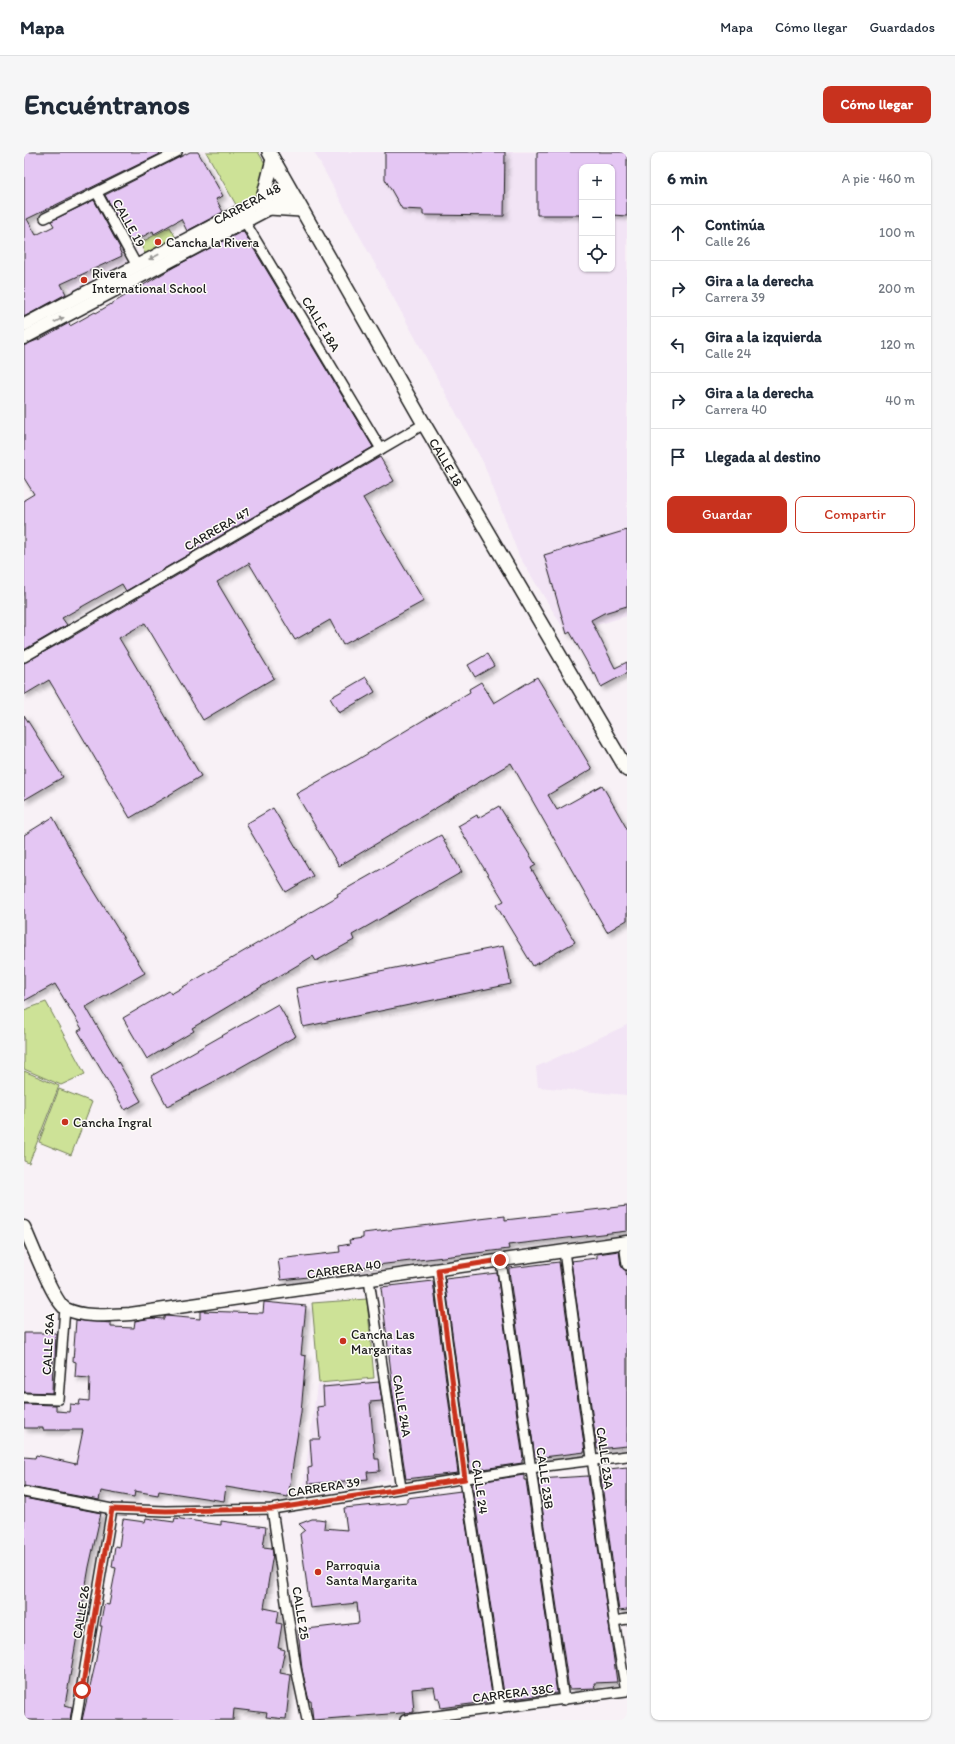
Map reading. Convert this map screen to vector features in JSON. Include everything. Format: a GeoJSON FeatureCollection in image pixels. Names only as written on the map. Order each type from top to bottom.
{"type":"FeatureCollection","features":[{"type":"Feature","properties":{"kind":"main road","name":"CALLE 18"},"geometry":{"type":"LineString","coordinates":[[271,156],[424,424],[627,770]]}},
{"type":"Feature","properties":{"kind":"main road"},"geometry":{"type":"LineString","coordinates":[[271,156],[266,204],[301,210]]}},
{"type":"Feature","properties":{"kind":"street"},"geometry":{"type":"LineString","coordinates":[[45,218],[177,152]]}},
{"type":"Feature","properties":{"kind":"street","name":"CARRERA 48"},"geometry":{"type":"LineString","coordinates":[[24,338],[290,191]]}},
{"type":"Feature","properties":{"kind":"street","name":"CALLE 19"},"geometry":{"type":"LineString","coordinates":[[97,192],[137,266]]}},
{"type":"Feature","properties":{"kind":"street","name":"CARRERA 48"},"geometry":{"type":"LineString","coordinates":[[24,325],[137,266],[241,217]]}},
{"type":"Feature","properties":{"kind":"street","name":"CALLE 18A"},"geometry":{"type":"LineString","coordinates":[[241,217],[381,449]]}},
{"type":"Feature","properties":{"kind":"street","name":"CARRERA 47"},"geometry":{"type":"LineString","coordinates":[[24,657],[424,424]]}},
{"type":"Feature","properties":{"kind":"street","name":"CALLE 26A"},"geometry":{"type":"LineString","coordinates":[[24,1227],[56,1298],[65,1308],[58,1399],[24,1398]]}},
{"type":"Feature","properties":{"kind":"street"},"geometry":{"type":"LineString","coordinates":[[625,1242],[627,1265]]}},
{"type":"Feature","properties":{"kind":"street","name":"CARRERA 40"},"geometry":{"type":"LineString","coordinates":[[65,1308],[90,1315],[130,1314],[625,1242]]}},
{"type":"Feature","properties":{"kind":"street","name":"CALLE 23A"},"geometry":{"type":"LineString","coordinates":[[564,1251],[614,1621],[626,1692]]}},
{"type":"Feature","properties":{"kind":"street","name":"CALLE 23B"},"geometry":{"type":"LineString","coordinates":[[500,1260],[564,1700]]}},
{"type":"Feature","properties":{"kind":"street","name":"CALLE 24"},"geometry":{"type":"LineString","coordinates":[[438,1270],[465,1479],[500,1708]]}},
{"type":"Feature","properties":{"kind":"street","name":"CALLE 24A"},"geometry":{"type":"LineString","coordinates":[[369,1280],[401,1488]]}},
{"type":"Feature","properties":{"kind":"street","name":"CARRERA 39"},"geometry":{"type":"LineString","coordinates":[[24,1492],[112,1509],[166,1511],[272,1509],[530,1468],[627,1456]]}},
{"type":"Feature","properties":{"kind":"street","name":"CALLE 26"},"geometry":{"type":"LineString","coordinates":[[76,1720],[112,1509]]}},
{"type":"Feature","properties":{"kind":"street","name":"CALLE 25"},"geometry":{"type":"LineString","coordinates":[[272,1509],[296,1668],[307,1720]]}},
{"type":"Feature","properties":{"kind":"street"},"geometry":{"type":"LineString","coordinates":[[614,1621],[627,1619]]}},
{"type":"Feature","properties":{"kind":"street","name":"CARRERA 38C"},"geometry":{"type":"LineString","coordinates":[[405,1720],[626,1692]]}},
{"type":"Feature","properties":{"kind":"shaded area"},"geometry":{"type":"Polygon","coordinates":[[[314,152],[627,152],[627,616],[567,634],[519,556],[484,464],[314,152]]]}},
{"type":"Feature","properties":{"kind":"shaded area","name":"Rivera International School"},"geometry":{"type":"Polygon","coordinates":[[[114,233],[132,264],[74,296],[51,251],[91,245],[114,233]]]}},
{"type":"Feature","properties":{"kind":"shaded area"},"geometry":{"type":"Polygon","coordinates":[[[627,1025],[627,1095],[538,1087],[536,1067],[627,1025]]]}},
{"type":"Feature","properties":{"kind":"shaded area"},"geometry":{"type":"Polygon","coordinates":[[[377,1380],[391,1479],[303,1491],[317,1385],[377,1380]]]}},
{"type":"Feature","properties":{"kind":"green space"},"geometry":{"type":"Polygon","coordinates":[[[206,152],[258,152],[269,170],[262,198],[239,210],[206,152]]]}},
{"type":"Feature","properties":{"kind":"green space","name":"Cancha la Rivera"},"geometry":{"type":"Polygon","coordinates":[[[170,227],[177,240],[146,256],[140,243],[170,227]]]}},
{"type":"Feature","properties":{"kind":"green space"},"geometry":{"type":"Polygon","coordinates":[[[46,1002],[85,1074],[61,1085],[24,1069],[24,1010],[46,1002]]]}},
{"type":"Feature","properties":{"kind":"green space","name":"Cancha Ingral"},"geometry":{"type":"Polygon","coordinates":[[[24,1071],[59,1086],[29,1163],[24,1161],[24,1071]]]}},
{"type":"Feature","properties":{"kind":"green space","name":"Cancha Ingral"},"geometry":{"type":"Polygon","coordinates":[[[59,1089],[92,1102],[71,1155],[39,1142],[59,1089]]]}},
{"type":"Feature","properties":{"kind":"green space","name":"Cancha Las Margaritas"},"geometry":{"type":"Polygon","coordinates":[[[367,1299],[374,1378],[319,1383],[312,1303],[367,1299]]]}},
{"type":"Feature","properties":{"kind":"building"},"geometry":{"type":"Polygon","coordinates":[[[24,152],[159,152],[160,154],[27,219],[36,235],[54,226],[51,221],[94,200],[120,248],[119,249],[122,256],[61,284],[66,294],[24,317],[24,152]]]}},
{"type":"Feature","properties":{"kind":"building"},"geometry":{"type":"Polygon","coordinates":[[[190,152],[198,152],[223,196],[216,199],[223,212],[187,231],[181,219],[154,234],[153,231],[131,243],[105,195],[190,152]]]}},
{"type":"Feature","properties":{"kind":"building"},"geometry":{"type":"Polygon","coordinates":[[[385,152],[505,152],[504,216],[423,215],[423,210],[402,209],[385,179],[385,152]]]}},
{"type":"Feature","properties":{"kind":"building"},"geometry":{"type":"Polygon","coordinates":[[[537,152],[627,152],[627,216],[615,215],[615,164],[579,164],[579,215],[537,215],[537,152]]]}},
{"type":"Feature","properties":{"kind":"building"},"geometry":{"type":"Polygon","coordinates":[[[243,231],[373,447],[126,591],[122,584],[62,618],[67,625],[24,650],[24,500],[34,494],[24,478],[24,345],[40,339],[69,323],[70,326],[95,312],[96,313],[174,267],[243,231]]]}},
{"type":"Feature","properties":{"kind":"building"},"geometry":{"type":"Polygon","coordinates":[[[380,457],[394,481],[363,498],[424,601],[343,645],[330,620],[295,640],[249,563],[217,582],[274,678],[203,720],[145,623],[119,638],[201,776],[130,818],[49,680],[24,695],[24,663],[380,457]]]}},
{"type":"Feature","properties":{"kind":"building"},"geometry":{"type":"Polygon","coordinates":[[[627,530],[627,606],[604,613],[591,620],[615,668],[627,662],[627,673],[601,687],[595,673],[593,673],[570,632],[567,634],[544,555],[627,530]]]}},
{"type":"Feature","properties":{"kind":"building"},"geometry":{"type":"Polygon","coordinates":[[[487,654],[494,666],[475,677],[468,665],[487,654]]]}},
{"type":"Feature","properties":{"kind":"building"},"geometry":{"type":"Polygon","coordinates":[[[366,677],[375,692],[339,713],[330,698],[366,677]]]}},
{"type":"Feature","properties":{"kind":"building"},"geometry":{"type":"Polygon","coordinates":[[[537,677],[592,769],[548,795],[557,810],[602,785],[627,829],[627,920],[607,932],[511,763],[339,866],[296,794],[357,760],[470,692],[469,689],[481,682],[494,703],[537,677]]]}},
{"type":"Feature","properties":{"kind":"building"},"geometry":{"type":"Polygon","coordinates":[[[24,715],[63,777],[24,800],[24,715]]]}},
{"type":"Feature","properties":{"kind":"building"},"geometry":{"type":"Polygon","coordinates":[[[499,806],[536,865],[531,868],[575,942],[533,966],[496,905],[504,901],[458,826],[477,815],[478,818],[499,806]]]}},
{"type":"Feature","properties":{"kind":"building"},"geometry":{"type":"Polygon","coordinates":[[[273,808],[313,876],[286,892],[246,824],[273,808]]]}},
{"type":"Feature","properties":{"kind":"building"},"geometry":{"type":"Polygon","coordinates":[[[53,817],[85,876],[145,973],[86,1007],[141,1101],[125,1110],[78,1031],[82,1029],[55,984],[24,1001],[24,835],[53,817]]]}},
{"type":"Feature","properties":{"kind":"building"},"geometry":{"type":"Polygon","coordinates":[[[441,835],[462,872],[352,935],[354,940],[316,961],[313,956],[192,1028],[194,1031],[147,1059],[123,1018],[169,991],[171,994],[338,896],[337,894],[441,835]]]}},
{"type":"Feature","properties":{"kind":"building"},"geometry":{"type":"Polygon","coordinates":[[[503,946],[511,984],[303,1027],[296,988],[503,946]]]}},
{"type":"Feature","properties":{"kind":"building"},"geometry":{"type":"Polygon","coordinates":[[[278,1004],[296,1036],[225,1076],[167,1106],[151,1076],[278,1004]]]}},
{"type":"Feature","properties":{"kind":"building"},"geometry":{"type":"Polygon","coordinates":[[[627,1206],[627,1231],[508,1245],[509,1249],[353,1268],[353,1272],[281,1280],[278,1259],[340,1252],[339,1246],[350,1244],[349,1240],[363,1238],[363,1233],[505,1216],[505,1220],[627,1206]]]}},
{"type":"Feature","properties":{"kind":"building"},"geometry":{"type":"Polygon","coordinates":[[[619,1251],[621,1266],[626,1271],[627,1280],[627,1446],[597,1449],[571,1261],[597,1258],[597,1254],[619,1251]]]}},
{"type":"Feature","properties":{"kind":"building"},"geometry":{"type":"Polygon","coordinates":[[[559,1262],[585,1452],[535,1458],[509,1268],[559,1262]]]}},
{"type":"Feature","properties":{"kind":"building"},"geometry":{"type":"Polygon","coordinates":[[[497,1273],[523,1459],[522,1463],[470,1471],[445,1279],[497,1273]]]}},
{"type":"Feature","properties":{"kind":"building"},"geometry":{"type":"Polygon","coordinates":[[[433,1281],[458,1473],[406,1479],[391,1381],[381,1287],[433,1281]]]}},
{"type":"Feature","properties":{"kind":"building"},"geometry":{"type":"Polygon","coordinates":[[[264,1302],[306,1306],[301,1355],[306,1356],[301,1412],[288,1497],[226,1487],[224,1501],[159,1491],[158,1495],[135,1491],[134,1497],[101,1491],[99,1500],[24,1486],[24,1457],[35,1458],[36,1455],[76,1464],[83,1430],[43,1430],[43,1428],[24,1428],[24,1404],[56,1405],[56,1411],[69,1412],[70,1404],[79,1405],[80,1400],[89,1401],[90,1378],[75,1377],[76,1362],[73,1361],[76,1320],[111,1323],[111,1327],[134,1328],[135,1321],[151,1318],[164,1319],[166,1316],[200,1319],[200,1311],[263,1313],[264,1302]]]}},
{"type":"Feature","properties":{"kind":"building"},"geometry":{"type":"Polygon","coordinates":[[[24,1333],[56,1333],[55,1358],[53,1358],[52,1393],[24,1392],[24,1333]]]}},
{"type":"Feature","properties":{"kind":"building"},"geometry":{"type":"Polygon","coordinates":[[[379,1382],[382,1401],[370,1402],[375,1459],[379,1459],[380,1471],[367,1472],[368,1479],[309,1484],[308,1468],[312,1467],[310,1439],[320,1439],[317,1407],[324,1406],[323,1387],[379,1382]]]}},
{"type":"Feature","properties":{"kind":"building"},"geometry":{"type":"Polygon","coordinates":[[[627,1467],[627,1610],[619,1611],[600,1470],[627,1467]]]}},
{"type":"Feature","properties":{"kind":"building"},"geometry":{"type":"Polygon","coordinates":[[[524,1475],[524,1480],[526,1480],[557,1693],[505,1700],[472,1483],[524,1475]]]}},
{"type":"Feature","properties":{"kind":"building"},"geometry":{"type":"Polygon","coordinates":[[[588,1476],[617,1682],[594,1683],[595,1688],[569,1689],[538,1479],[588,1476]]]}},
{"type":"Feature","properties":{"kind":"building"},"geometry":{"type":"Polygon","coordinates":[[[461,1491],[493,1701],[441,1708],[439,1698],[436,1698],[434,1687],[412,1689],[414,1712],[313,1720],[311,1701],[309,1701],[302,1669],[298,1630],[359,1623],[357,1603],[310,1608],[300,1534],[305,1530],[299,1524],[312,1519],[318,1519],[325,1520],[324,1528],[347,1530],[344,1508],[407,1502],[407,1498],[461,1491]]]}},
{"type":"Feature","properties":{"kind":"building"},"geometry":{"type":"Polygon","coordinates":[[[24,1498],[101,1513],[89,1567],[65,1705],[72,1707],[70,1720],[24,1720],[24,1498]]]}},
{"type":"Feature","properties":{"kind":"building"},"geometry":{"type":"Polygon","coordinates":[[[146,1518],[174,1522],[175,1518],[221,1525],[221,1521],[266,1527],[263,1547],[272,1548],[273,1554],[264,1608],[279,1611],[277,1623],[282,1624],[278,1648],[285,1650],[280,1673],[291,1675],[286,1719],[266,1717],[267,1713],[234,1709],[233,1720],[82,1720],[95,1665],[102,1626],[100,1626],[104,1604],[109,1605],[116,1568],[112,1567],[115,1546],[119,1547],[123,1519],[145,1522],[146,1518]]]}},
{"type":"Feature","properties":{"kind":"place","name":"Cancha la Rivera"},"geometry":{"type":"Point","coordinates":[158,242]}},
{"type":"Feature","properties":{"kind":"place","name":"Rivera International School"},"geometry":{"type":"Point","coordinates":[84,280]}},
{"type":"Feature","properties":{"kind":"place","name":"Cancha Ingral"},"geometry":{"type":"Point","coordinates":[65,1122]}},
{"type":"Feature","properties":{"kind":"place","name":"Cancha Las Margaritas"},"geometry":{"type":"Point","coordinates":[343,1341]}},
{"type":"Feature","properties":{"kind":"place","name":"Parroquia Santa Margarita"},"geometry":{"type":"Point","coordinates":[318,1572]}},
{"type":"Feature","properties":{"kind":"route"},"geometry":{"type":"LineString","coordinates":[[82,1690],[112,1509],[166,1511],[272,1509],[465,1479],[438,1270],[500,1260]]}}]}
